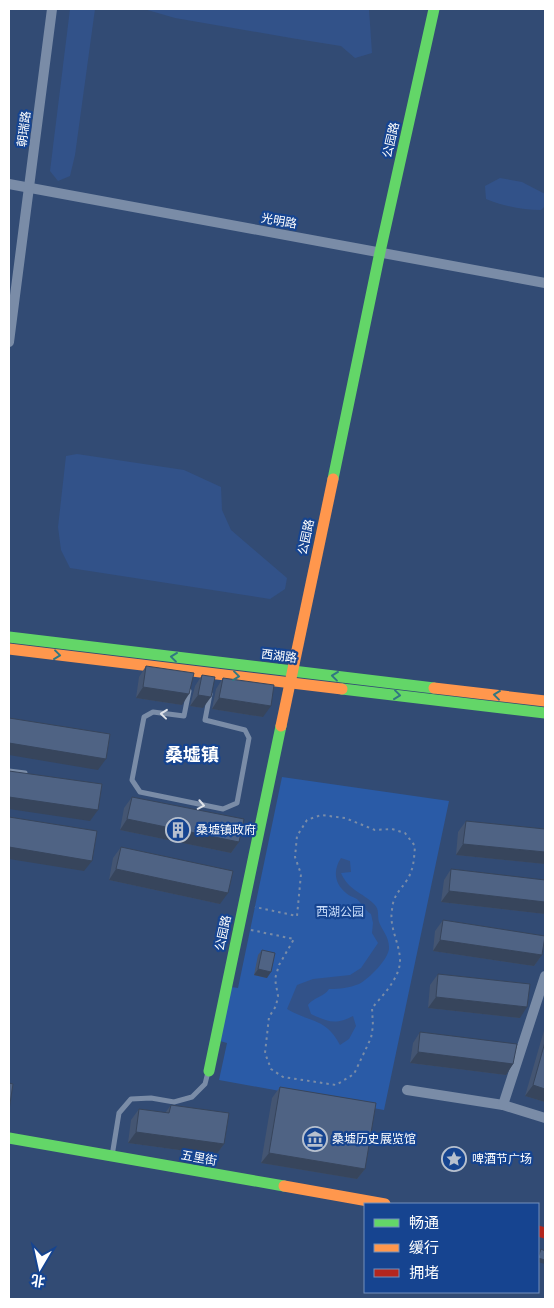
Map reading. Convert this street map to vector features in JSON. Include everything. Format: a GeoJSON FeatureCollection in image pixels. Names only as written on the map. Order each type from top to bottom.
{"type":"FeatureCollection","features":[{"type":"Feature","properties":{"kind":"street","name":"朝瑞路"},"geometry":{"type":"LineString","coordinates":[[9,342],[52,9]]}},
{"type":"Feature","properties":{"kind":"street","name":"公园路"},"geometry":{"type":"LineString","coordinates":[[209,1071],[380,252],[434,9]]}},
{"type":"Feature","properties":{"kind":"street","name":"光明路"},"geometry":{"type":"LineString","coordinates":[[9,184],[545,283]]}},
{"type":"Feature","properties":{"kind":"street","name":"西湖路"},"geometry":{"type":"LineString","coordinates":[[9,637],[545,713]]}},
{"type":"Feature","properties":{"kind":"street","name":"西湖路"},"geometry":{"type":"LineString","coordinates":[[9,649],[192,676],[214,674],[291,677],[545,701]]}},
{"type":"Feature","properties":{"kind":"street"},"geometry":{"type":"LineString","coordinates":[[503,1105],[545,976]]}},
{"type":"Feature","properties":{"kind":"street"},"geometry":{"type":"LineString","coordinates":[[407,1090],[503,1105],[545,1118]]}},
{"type":"Feature","properties":{"kind":"street","name":"五里街"},"geometry":{"type":"LineString","coordinates":[[9,1138],[379,1203]]}},
{"type":"Feature","properties":{"kind":"lane"},"geometry":{"type":"LineString","coordinates":[[189,689],[184,716],[153,712],[144,717],[132,780],[140,792],[224,809],[237,803],[249,738],[245,730],[205,720],[214,674]]}},
{"type":"Feature","properties":{"kind":"lane"},"geometry":{"type":"LineString","coordinates":[[9,770],[28,774]]}},
{"type":"Feature","properties":{"kind":"lane"},"geometry":{"type":"LineString","coordinates":[[112,1156],[120,1113],[131,1100],[151,1098],[174,1102],[192,1097],[206,1084],[209,1071]]}},
{"type":"Feature","properties":{"kind":"path"},"geometry":{"type":"LineString","coordinates":[[239,927],[294,939],[279,965],[275,979],[278,996],[276,1006],[270,1017],[265,1053],[271,1068],[283,1077],[336,1085],[354,1074],[371,1038],[373,1026],[372,1008],[384,994],[400,969],[400,958],[392,930],[392,910],[396,893],[408,880],[414,866],[415,846],[405,833],[392,829],[376,830],[345,818],[321,815],[308,820],[297,836],[295,857],[301,874],[297,916],[244,904]]}},
{"type":"Feature","properties":{"kind":"green space","name":"西湖公园"},"geometry":{"type":"Polygon","coordinates":[[[282,777],[449,801],[384,1110],[219,1080],[227,1043],[220,1041],[231,987],[238,988],[282,777]]]}},
{"type":"Feature","properties":{"kind":"shaded area"},"geometry":{"type":"Polygon","coordinates":[[[70,9],[95,9],[75,155],[70,176],[58,181],[50,171],[70,9]]]}},
{"type":"Feature","properties":{"kind":"shaded area"},"geometry":{"type":"Polygon","coordinates":[[[144,9],[369,9],[372,53],[355,58],[341,46],[175,18],[144,9]]]}},
{"type":"Feature","properties":{"kind":"shaded area"},"geometry":{"type":"Polygon","coordinates":[[[500,178],[522,182],[545,194],[545,206],[541,210],[527,209],[506,206],[486,199],[485,186],[500,178]]]}},
{"type":"Feature","properties":{"kind":"shaded area"},"geometry":{"type":"Polygon","coordinates":[[[77,454],[184,470],[221,487],[222,510],[231,530],[287,578],[285,589],[270,599],[70,568],[61,550],[58,527],[66,456],[77,454]]]}},
{"type":"Feature","properties":{"kind":"shaded area"},"geometry":{"type":"Polygon","coordinates":[[[341,858],[350,861],[351,872],[341,873],[344,879],[377,908],[379,922],[387,937],[389,947],[383,962],[359,984],[329,989],[308,1005],[311,1014],[327,1021],[342,1021],[353,1016],[356,1026],[349,1039],[340,1045],[335,1036],[323,1025],[287,1009],[297,985],[313,979],[350,975],[361,968],[378,943],[372,933],[373,923],[371,914],[357,899],[347,894],[337,881],[336,872],[341,858]]]}},
{"type":"Feature","properties":{"kind":"building"},"geometry":{"type":"Polygon","coordinates":[[[146,666],[194,673],[189,694],[143,687],[146,666]]]}},
{"type":"Feature","properties":{"kind":"building"},"geometry":{"type":"Polygon","coordinates":[[[202,675],[215,677],[211,697],[198,695],[202,675]]]}},
{"type":"Feature","properties":{"kind":"building"},"geometry":{"type":"Polygon","coordinates":[[[223,678],[274,685],[271,706],[219,698],[223,678]]]}},
{"type":"Feature","properties":{"kind":"building"},"geometry":{"type":"Polygon","coordinates":[[[9,718],[110,734],[106,759],[9,743],[9,718]]]}},
{"type":"Feature","properties":{"kind":"building"},"geometry":{"type":"Polygon","coordinates":[[[9,771],[102,784],[98,810],[9,797],[9,771]]]}},
{"type":"Feature","properties":{"kind":"building"},"geometry":{"type":"Polygon","coordinates":[[[132,797],[244,819],[239,842],[127,819],[132,797]]]}},
{"type":"Feature","properties":{"kind":"building"},"geometry":{"type":"Polygon","coordinates":[[[9,817],[97,831],[92,861],[9,847],[9,817]]]}},
{"type":"Feature","properties":{"kind":"building"},"geometry":{"type":"Polygon","coordinates":[[[466,821],[545,829],[545,852],[463,844],[466,821]]]}},
{"type":"Feature","properties":{"kind":"building"},"geometry":{"type":"Polygon","coordinates":[[[121,847],[233,871],[228,893],[116,869],[121,847]]]}},
{"type":"Feature","properties":{"kind":"building"},"geometry":{"type":"Polygon","coordinates":[[[451,869],[545,880],[545,902],[449,891],[451,869]]]}},
{"type":"Feature","properties":{"kind":"building"},"geometry":{"type":"Polygon","coordinates":[[[443,920],[545,936],[542,955],[440,940],[443,920]]]}},
{"type":"Feature","properties":{"kind":"building"},"geometry":{"type":"Polygon","coordinates":[[[262,950],[275,953],[271,972],[258,969],[262,950]]]}},
{"type":"Feature","properties":{"kind":"building"},"geometry":{"type":"Polygon","coordinates":[[[438,974],[530,984],[527,1007],[436,997],[438,974]]]}},
{"type":"Feature","properties":{"kind":"building"},"geometry":{"type":"Polygon","coordinates":[[[420,1032],[517,1044],[513,1064],[418,1052],[420,1032]]]}},
{"type":"Feature","properties":{"kind":"building"},"geometry":{"type":"Polygon","coordinates":[[[545,1042],[545,1089],[533,1085],[545,1042]]]}},
{"type":"Feature","properties":{"kind":"building"},"geometry":{"type":"Polygon","coordinates":[[[9,1083],[13,1084],[9,1110],[9,1083]]]}},
{"type":"Feature","properties":{"kind":"building","name":"桑墟历史展览馆"},"geometry":{"type":"Polygon","coordinates":[[[280,1087],[376,1103],[365,1169],[269,1153],[280,1087]]]}},
{"type":"Feature","properties":{"kind":"building"},"geometry":{"type":"Polygon","coordinates":[[[171,1105],[229,1113],[224,1144],[136,1132],[139,1109],[169,1113],[171,1105]]]}},
{"type":"Feature","properties":{"kind":"building"},"geometry":{"type":"Polygon","coordinates":[[[541,1249],[545,1251],[545,1260],[539,1258],[541,1249]]]}},
{"type":"Feature","properties":{"kind":"traffic: fast"},"geometry":{"type":"LineString","coordinates":[[333,479],[380,252],[434,9]]}},
{"type":"Feature","properties":{"kind":"traffic: fast"},"geometry":{"type":"LineString","coordinates":[[9,637],[434,688]]}},
{"type":"Feature","properties":{"kind":"traffic: fast"},"geometry":{"type":"LineString","coordinates":[[342,689],[545,713]]}},
{"type":"Feature","properties":{"kind":"traffic: fast"},"geometry":{"type":"LineString","coordinates":[[209,1071],[281,726]]}},
{"type":"Feature","properties":{"kind":"traffic: fast"},"geometry":{"type":"LineString","coordinates":[[9,1138],[284,1186]]}},
{"type":"Feature","properties":{"kind":"traffic: slow"},"geometry":{"type":"LineString","coordinates":[[281,726],[333,479]]}},
{"type":"Feature","properties":{"kind":"traffic: slow"},"geometry":{"type":"LineString","coordinates":[[9,649],[342,689]]}},
{"type":"Feature","properties":{"kind":"traffic: slow"},"geometry":{"type":"LineString","coordinates":[[434,688],[545,701]]}},
{"type":"Feature","properties":{"kind":"traffic: slow"},"geometry":{"type":"LineString","coordinates":[[284,1186],[379,1203]]}},
{"type":"Feature","properties":{"kind":"traffic: jam"},"geometry":{"type":"LineString","coordinates":[[539,1231],[545,1233]]}},
{"type":"Feature","properties":{"kind":"place","name":"桑墟镇政府"},"geometry":{"type":"Point","coordinates":[178,830]}},
{"type":"Feature","properties":{"kind":"place","name":"桑墟历史展览馆"},"geometry":{"type":"Point","coordinates":[315,1139]}},
{"type":"Feature","properties":{"kind":"place","name":"啤酒节广场"},"geometry":{"type":"Point","coordinates":[454,1159]}},
{"type":"Feature","properties":{"kind":"district","name":"桑墟镇"},"geometry":{"type":"Point","coordinates":[192,755]}}]}
